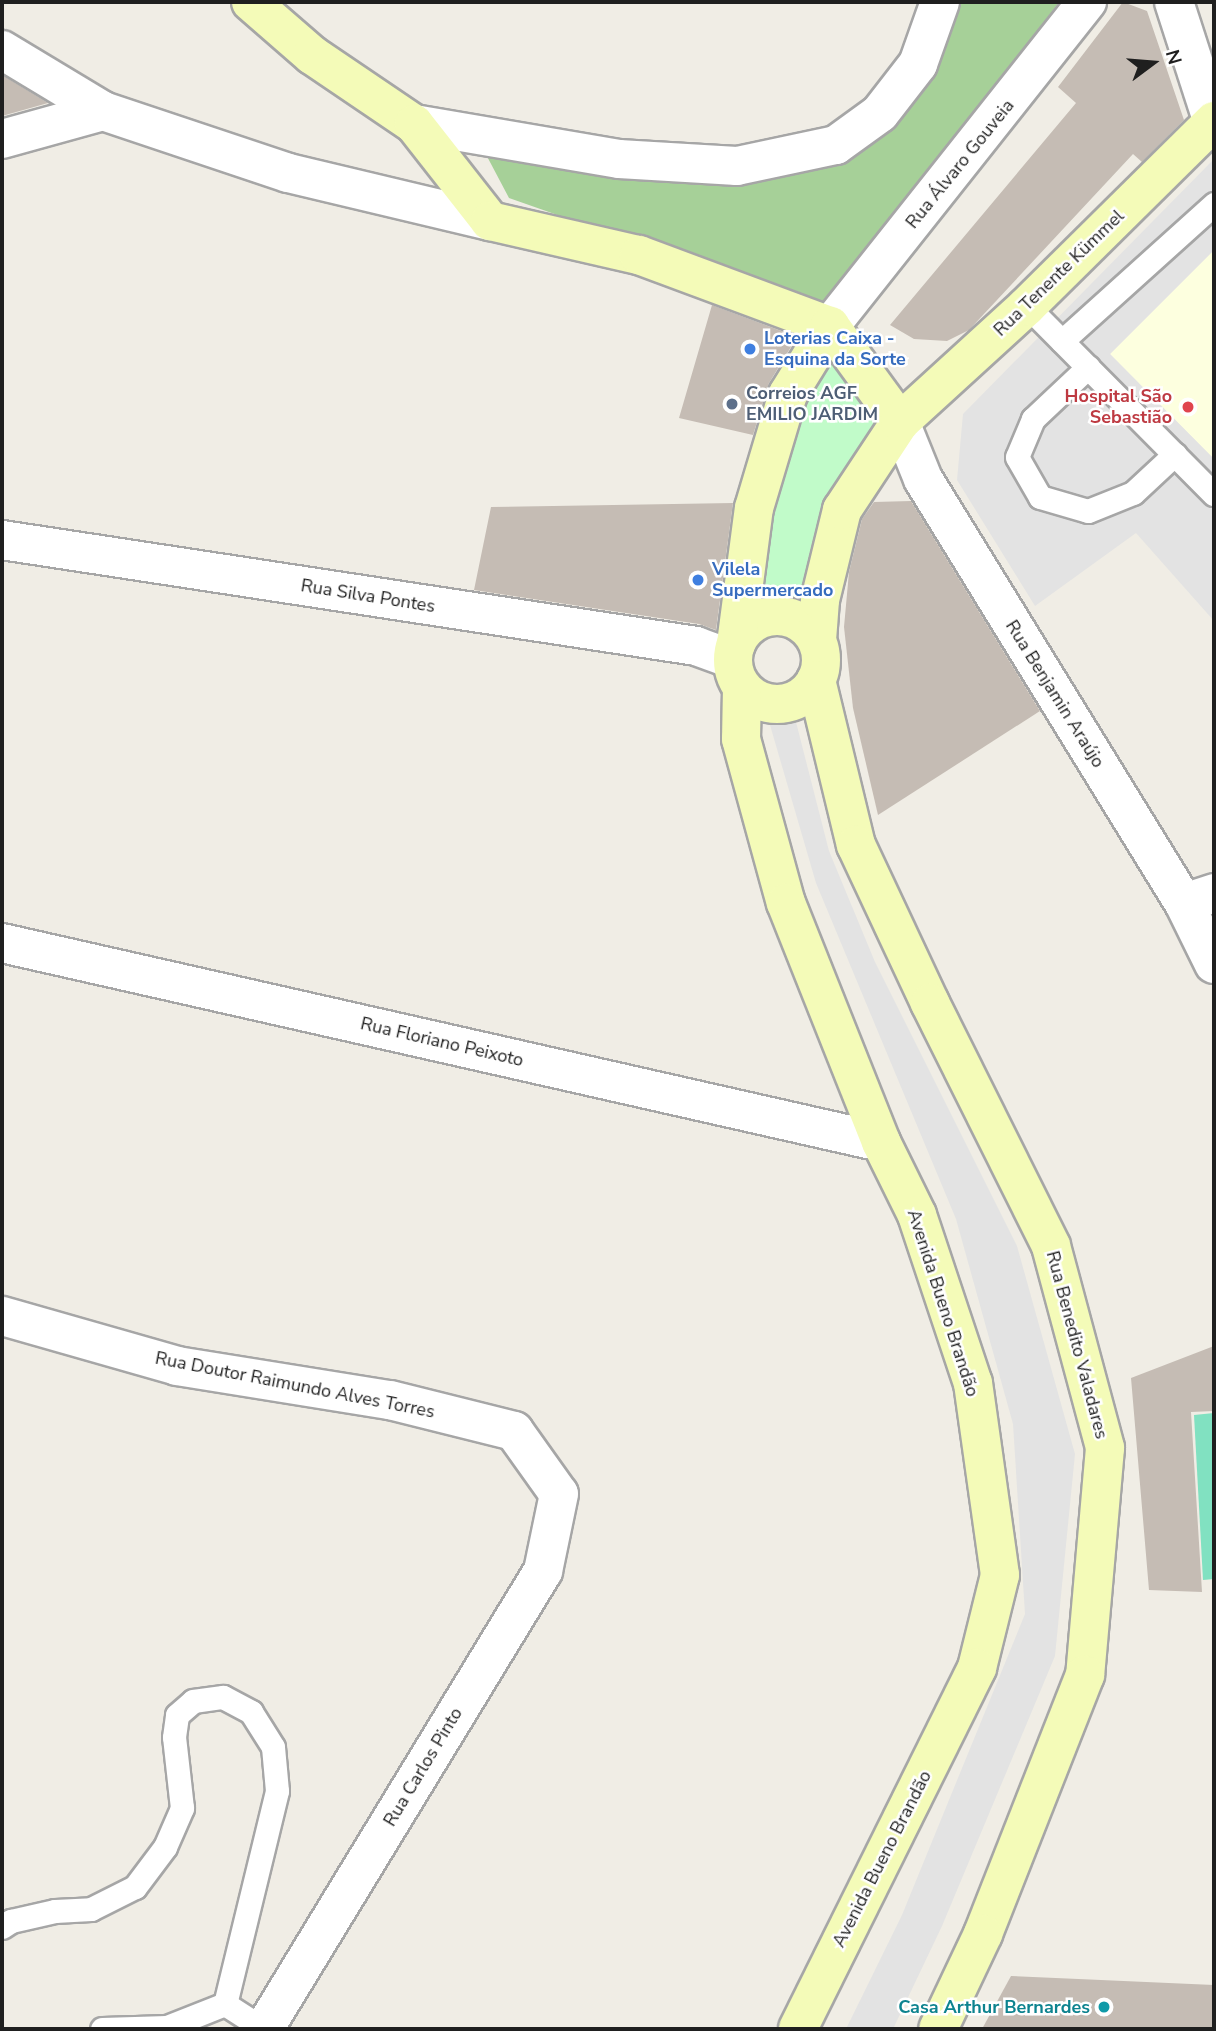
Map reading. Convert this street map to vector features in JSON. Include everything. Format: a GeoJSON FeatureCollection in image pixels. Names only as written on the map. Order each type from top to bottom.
{"type":"FeatureCollection","features":[{"type":"Feature","properties":{"kind":"street"},"geometry":{"type":"LineString","coordinates":[[251,2],[312,55],[414,124],[490,221]]}},
{"type":"Feature","properties":{"kind":"street","name":"Rua Álvaro Gouveia"},"geometry":{"type":"LineString","coordinates":[[830,326],[1087,2]]}},
{"type":"Feature","properties":{"kind":"street"},"geometry":{"type":"LineString","coordinates":[[1174,2],[1214,122]]}},
{"type":"Feature","properties":{"kind":"street"},"geometry":{"type":"LineString","coordinates":[[414,124],[619,159],[737,166],[836,145],[880,113],[918,64],[932,4]]}},
{"type":"Feature","properties":{"kind":"street"},"geometry":{"type":"LineString","coordinates":[[2,50],[103,111],[288,173],[639,255],[830,326],[900,422],[842,510],[820,600],[817,640],[821,668],[816,681],[808,692],[783,704],[768,704],[737,664],[743,631],[769,616],[784,616],[797,621],[809,629],[817,640]]}},
{"type":"Feature","properties":{"kind":"street"},"geometry":{"type":"LineString","coordinates":[[2,139],[103,111]]}},
{"type":"Feature","properties":{"kind":"street","name":"Rua Tenente Kümmel"},"geometry":{"type":"LineString","coordinates":[[900,422],[1027,306],[1214,122]]}},
{"type":"Feature","properties":{"kind":"street","name":"Avenida Bueno Brandão"},"geometry":{"type":"LineString","coordinates":[[798,2029],[977,1668],[1000,1575],[973,1383],[917,1215],[881,1142],[786,904],[741,739],[737,664],[754,508],[788,394],[830,326]]}},
{"type":"Feature","properties":{"kind":"street","name":"Rua Benjamin Araújo"},"geometry":{"type":"LineString","coordinates":[[900,422],[923,479],[1199,898],[1214,964]]}},
{"type":"Feature","properties":{"kind":"street","name":"Rua Silva Pontes"},"geometry":{"type":"LineString","coordinates":[[2,540],[696,646],[737,664]]}},
{"type":"Feature","properties":{"kind":"street","name":"Rua Benedito Valadares"},"geometry":{"type":"LineString","coordinates":[[816,681],[856,845],[930,1003],[1051,1246],[1105,1448],[1084,1675],[983,1934],[939,2029]]}},
{"type":"Feature","properties":{"kind":"street","name":"Rua Floriano Peixoto"},"geometry":{"type":"LineString","coordinates":[[2,943],[881,1142]]}},
{"type":"Feature","properties":{"kind":"street","name":"Rua Doutor Raimundo Alves Torres"},"geometry":{"type":"LineString","coordinates":[[2,1316],[177,1366],[390,1400],[514,1431],[559,1494]]}},
{"type":"Feature","properties":{"kind":"street","name":"Rua Carlos Pinto"},"geometry":{"type":"LineString","coordinates":[[264,2029],[543,1571],[559,1494]]}},
{"type":"Feature","properties":{"kind":"lane"},"geometry":{"type":"LineString","coordinates":[[1062,341],[1214,204]]}},
{"type":"Feature","properties":{"kind":"lane"},"geometry":{"type":"LineString","coordinates":[[1027,306],[1214,494]]}},
{"type":"Feature","properties":{"kind":"lane"},"geometry":{"type":"LineString","coordinates":[[1088,367],[1033,418],[1017,457],[1040,497],[1088,512],[1133,493],[1175,454]]}},
{"type":"Feature","properties":{"kind":"lane"},"geometry":{"type":"LineString","coordinates":[[2,1927],[11,1921],[55,1911],[91,1909],[135,1887],[165,1847],[182,1808],[174,1737],[177,1715],[193,1701],[223,1697],[251,1712],[273,1747],[277,1791],[225,2004]]}},
{"type":"Feature","properties":{"kind":"lane"},"geometry":{"type":"LineString","coordinates":[[225,2004],[264,2029]]}},
{"type":"Feature","properties":{"kind":"lane"},"geometry":{"type":"LineString","coordinates":[[103,2029],[167,2027],[225,2004]]}},
{"type":"Feature","properties":{"kind":"shaded area"},"geometry":{"type":"Polygon","coordinates":[[[1214,159],[1214,250],[1110,354],[1214,459],[1214,621],[1136,533],[1035,606],[957,480],[963,414],[1214,159]]]}},
{"type":"Feature","properties":{"kind":"shaded area","name":"Hospital São Sebastião"},"geometry":{"type":"Polygon","coordinates":[[[1214,250],[1214,459],[1110,354],[1214,250]]]}},
{"type":"Feature","properties":{"kind":"shaded area"},"geometry":{"type":"Polygon","coordinates":[[[796,722],[829,851],[875,962],[1017,1246],[1075,1454],[1055,1656],[942,1926],[893,2029],[846,2029],[902,1915],[1025,1614],[1013,1424],[956,1219],[816,883],[770,725],[796,722]]]}},
{"type":"Feature","properties":{"kind":"green space"},"geometry":{"type":"Polygon","coordinates":[[[951,2],[1059,2],[831,311],[509,198],[481,145],[839,155],[951,2]]]}},
{"type":"Feature","properties":{"kind":"green space"},"geometry":{"type":"Polygon","coordinates":[[[830,341],[879,418],[858,453],[813,602],[752,585],[762,508],[830,341]]]}},
{"type":"Feature","properties":{"kind":"green space"},"geometry":{"type":"Polygon","coordinates":[[[1214,1413],[1214,1579],[1203,1580],[1194,1415],[1214,1413]]]}},
{"type":"Feature","properties":{"kind":"building"},"geometry":{"type":"Polygon","coordinates":[[[1123,2],[1147,11],[1184,120],[1142,162],[1133,154],[969,330],[947,341],[914,339],[890,325],[1076,103],[1058,87],[1123,2]]]}},
{"type":"Feature","properties":{"kind":"building"},"geometry":{"type":"Polygon","coordinates":[[[2,75],[48,103],[2,116],[2,75]]]}},
{"type":"Feature","properties":{"kind":"building"},"geometry":{"type":"Polygon","coordinates":[[[712,305],[797,337],[769,383],[753,435],[679,418],[712,305]]]}},
{"type":"Feature","properties":{"kind":"building"},"geometry":{"type":"Polygon","coordinates":[[[911,501],[1040,711],[878,815],[853,708],[844,627],[849,572],[862,519],[874,502],[911,501]]]}},
{"type":"Feature","properties":{"kind":"building"},"geometry":{"type":"Polygon","coordinates":[[[733,503],[716,630],[699,624],[474,590],[491,507],[733,503]]]}},
{"type":"Feature","properties":{"kind":"building"},"geometry":{"type":"Polygon","coordinates":[[[1214,1346],[1214,1411],[1191,1412],[1202,1592],[1149,1590],[1131,1378],[1214,1346]]]}},
{"type":"Feature","properties":{"kind":"building","name":"Casa Arthur Bernardes"},"geometry":{"type":"Polygon","coordinates":[[[1011,1976],[1214,1985],[1214,2029],[982,2029],[1011,1976]]]}},
{"type":"Feature","properties":{"kind":"place","name":"Loterias Caixa - Esquina da Sorte"},"geometry":{"type":"Point","coordinates":[750,349]}},
{"type":"Feature","properties":{"kind":"place","name":"Correios AGF EMILIO JARDIM"},"geometry":{"type":"Point","coordinates":[732,404]}},
{"type":"Feature","properties":{"kind":"place","name":"Hospital São Sebastião"},"geometry":{"type":"Point","coordinates":[1188,407]}},
{"type":"Feature","properties":{"kind":"place","name":"Vilela Supermercado"},"geometry":{"type":"Point","coordinates":[698,580]}},
{"type":"Feature","properties":{"kind":"place","name":"Casa Arthur Bernardes"},"geometry":{"type":"Point","coordinates":[1104,2007]}}]}
